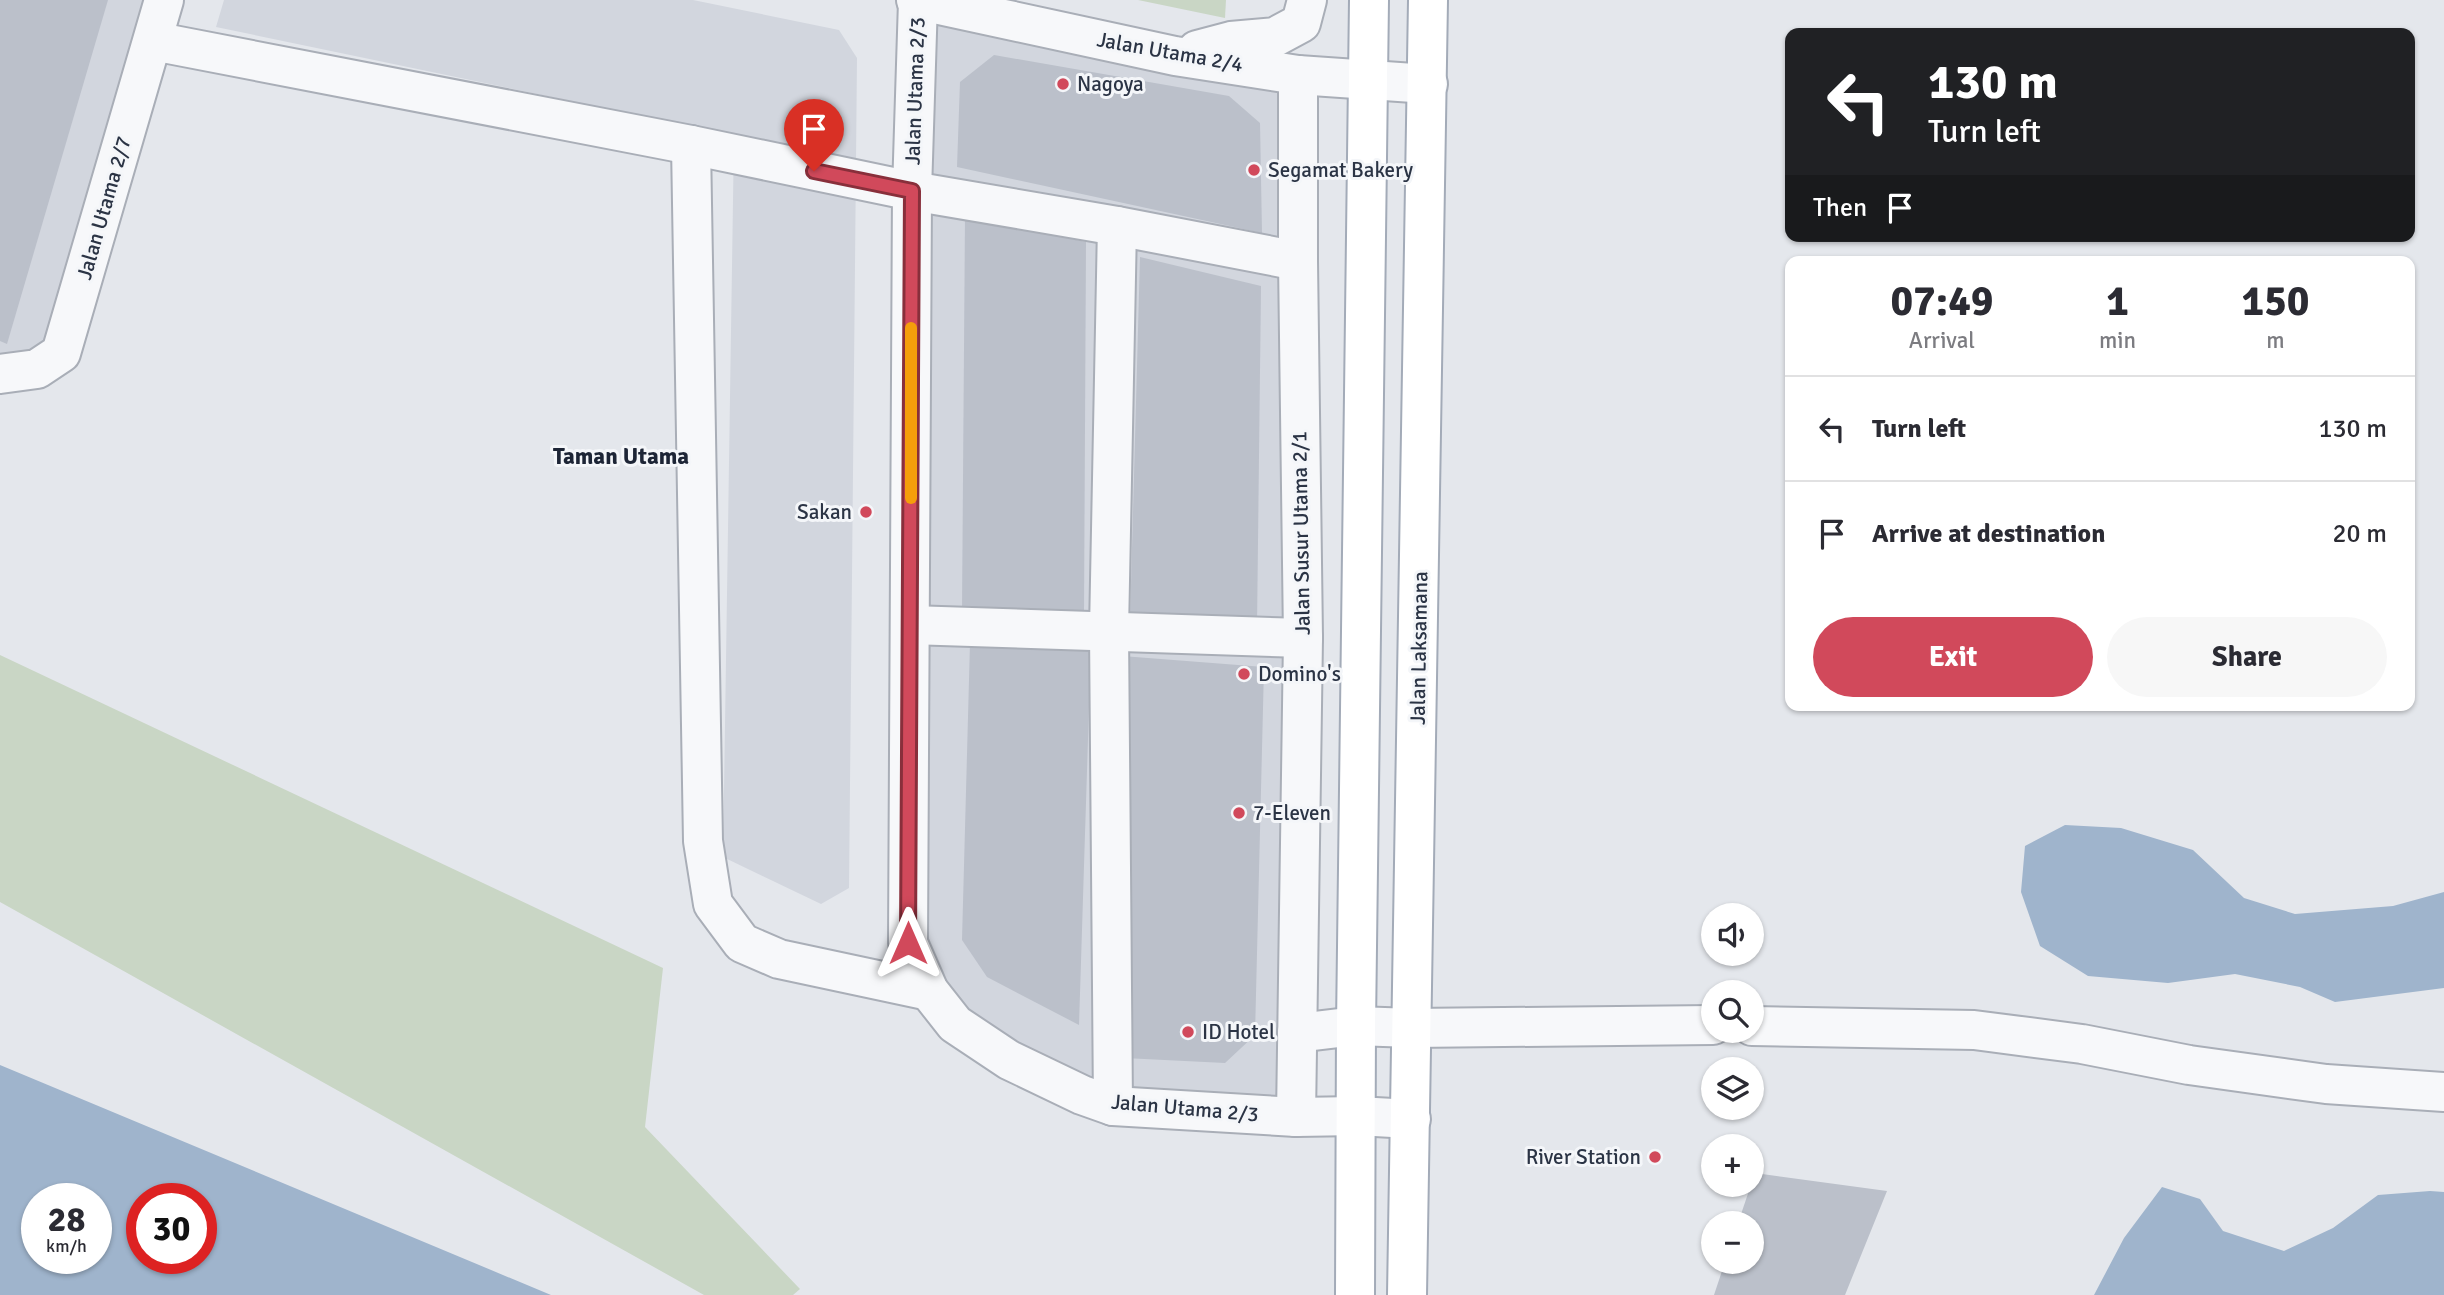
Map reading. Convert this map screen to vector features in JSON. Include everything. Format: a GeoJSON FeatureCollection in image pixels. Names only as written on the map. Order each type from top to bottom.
{"type":"FeatureCollection","features":[{"type":"Feature","properties":{"kind":"main road"},"geometry":{"type":"LineString","coordinates":[[1355,1295],[1369,0]]}},
{"type":"Feature","properties":{"kind":"main road","name":"Jalan Laksamana"},"geometry":{"type":"LineString","coordinates":[[1407,1295],[1428,0]]}},
{"type":"Feature","properties":{"kind":"street","name":"Jalan Utama 2/7"},"geometry":{"type":"LineString","coordinates":[[0,374],[37,369],[61,353],[164,0]]}},
{"type":"Feature","properties":{"kind":"street","name":"Jalan Utama 2/4"},"geometry":{"type":"LineString","coordinates":[[917,0],[1175,56],[1298,75],[1428,84]]}},
{"type":"Feature","properties":{"kind":"street","name":"Jalan Utama 2/3"},"geometry":{"type":"LineString","coordinates":[[917,0],[912,191],[908,943],[929,991],[955,1024],[1009,1060],[1082,1095],[1113,1106],[1296,1117],[1357,1115],[1411,1119]]}},
{"type":"Feature","properties":{"kind":"street"},"geometry":{"type":"LineString","coordinates":[[1175,56],[1231,41],[1275,37],[1301,23],[1307,0]]}},
{"type":"Feature","properties":{"kind":"street"},"geometry":{"type":"LineString","coordinates":[[153,41],[691,145],[912,191],[1117,226],[1298,261]]}},
{"type":"Feature","properties":{"kind":"street","name":"Jalan Susur Utama 2/1"},"geometry":{"type":"LineString","coordinates":[[1296,1117],[1303,638],[1298,75]]}},
{"type":"Feature","properties":{"kind":"street"},"geometry":{"type":"LineString","coordinates":[[691,145],[703,841],[713,904],[742,943],[779,959],[929,991]]}},
{"type":"Feature","properties":{"kind":"street"},"geometry":{"type":"LineString","coordinates":[[1113,1106],[1108,631],[1117,226]]}},
{"type":"Feature","properties":{"kind":"street"},"geometry":{"type":"LineString","coordinates":[[910,625],[1303,638]]}},
{"type":"Feature","properties":{"kind":"street"},"geometry":{"type":"LineString","coordinates":[[1297,1033],[1356,1026],[1412,1028],[1701,1025]]}},
{"type":"Feature","properties":{"kind":"street"},"geometry":{"type":"LineString","coordinates":[[1764,1026],[1974,1030],[2082,1044],[2189,1065],[2326,1084],[2444,1092]]}},
{"type":"Feature","properties":{"kind":"shaded area"},"geometry":{"type":"Polygon","coordinates":[[[0,0],[150,0],[41,383],[0,387],[0,0]]]}},
{"type":"Feature","properties":{"kind":"shaded area"},"geometry":{"type":"Polygon","coordinates":[[[224,0],[693,0],[839,30],[857,58],[849,888],[821,904],[723,857],[734,135],[216,27],[224,0]]]}},
{"type":"Feature","properties":{"kind":"shaded area"},"geometry":{"type":"Polygon","coordinates":[[[904,0],[1312,64],[1308,1130],[1113,1119],[916,999],[904,0]]]}},
{"type":"Feature","properties":{"kind":"green space"},"geometry":{"type":"Polygon","coordinates":[[[1138,0],[1226,0],[1225,18],[1138,0]]]}},
{"type":"Feature","properties":{"kind":"green space"},"geometry":{"type":"Polygon","coordinates":[[[0,655],[663,968],[645,1127],[800,1289],[793,1295],[704,1295],[0,902],[0,655]]]}},
{"type":"Feature","properties":{"kind":"water"},"geometry":{"type":"Polygon","coordinates":[[[2065,825],[2121,828],[2193,850],[2244,898],[2295,914],[2393,906],[2444,892],[2444,988],[2335,1002],[2300,987],[2235,974],[2168,983],[2088,976],[2040,946],[2021,892],[2025,846],[2065,825]]]}},
{"type":"Feature","properties":{"kind":"water"},"geometry":{"type":"Polygon","coordinates":[[[0,1065],[551,1295],[0,1295],[0,1065]]]}},
{"type":"Feature","properties":{"kind":"water"},"geometry":{"type":"Polygon","coordinates":[[[2162,1187],[2200,1199],[2223,1231],[2284,1251],[2333,1228],[2378,1195],[2444,1192],[2444,1295],[2094,1295],[2124,1238],[2162,1187]]]}},
{"type":"Feature","properties":{"kind":"building"},"geometry":{"type":"Polygon","coordinates":[[[0,0],[108,0],[7,344],[0,341],[0,0]]]}},
{"type":"Feature","properties":{"kind":"building"},"geometry":{"type":"Polygon","coordinates":[[[994,55],[1229,96],[1260,123],[1262,233],[957,167],[960,82],[994,55]]]}},
{"type":"Feature","properties":{"kind":"building"},"geometry":{"type":"Polygon","coordinates":[[[965,217],[1086,242],[1084,614],[962,611],[965,217]]]}},
{"type":"Feature","properties":{"kind":"building"},"geometry":{"type":"Polygon","coordinates":[[[1140,257],[1261,286],[1257,627],[1130,622],[1140,257]]]}},
{"type":"Feature","properties":{"kind":"building"},"geometry":{"type":"Polygon","coordinates":[[[970,643],[1091,643],[1079,1025],[987,977],[962,940],[970,643]]]}},
{"type":"Feature","properties":{"kind":"building"},"geometry":{"type":"Polygon","coordinates":[[[1122,656],[1264,667],[1255,1035],[1225,1063],[1124,1058],[1122,656]]]}},
{"type":"Feature","properties":{"kind":"building"},"geometry":{"type":"Polygon","coordinates":[[[1764,1174],[1887,1191],[1845,1295],[1714,1295],[1721,1274],[1764,1274],[1764,1211],[1742,1211],[1747,1197],[1764,1197],[1764,1174]]]}},
{"type":"Feature","properties":{"kind":"slow traffic"},"geometry":{"type":"LineString","coordinates":[[911,328],[911,498]]}},
{"type":"Feature","properties":{"kind":"place","name":"Nagoya"},"geometry":{"type":"Point","coordinates":[1063,84]}},
{"type":"Feature","properties":{"kind":"place","name":"Segamat Bakery"},"geometry":{"type":"Point","coordinates":[1254,170]}},
{"type":"Feature","properties":{"kind":"place","name":"Sakan"},"geometry":{"type":"Point","coordinates":[866,512]}},
{"type":"Feature","properties":{"kind":"place","name":"Domino's"},"geometry":{"type":"Point","coordinates":[1244,674]}},
{"type":"Feature","properties":{"kind":"place","name":"7-Eleven"},"geometry":{"type":"Point","coordinates":[1239,813]}},
{"type":"Feature","properties":{"kind":"place","name":"ID Hotel"},"geometry":{"type":"Point","coordinates":[1188,1032]}},
{"type":"Feature","properties":{"kind":"place","name":"River Station"},"geometry":{"type":"Point","coordinates":[1655,1157]}},
{"type":"Feature","properties":{"kind":"district","name":"Taman Utama"},"geometry":{"type":"Point","coordinates":[621,456]}},
{"type":"Feature","properties":{"kind":"route"},"geometry":{"type":"LineString","coordinates":[[814,171],[912,191],[908,943]]}}]}
